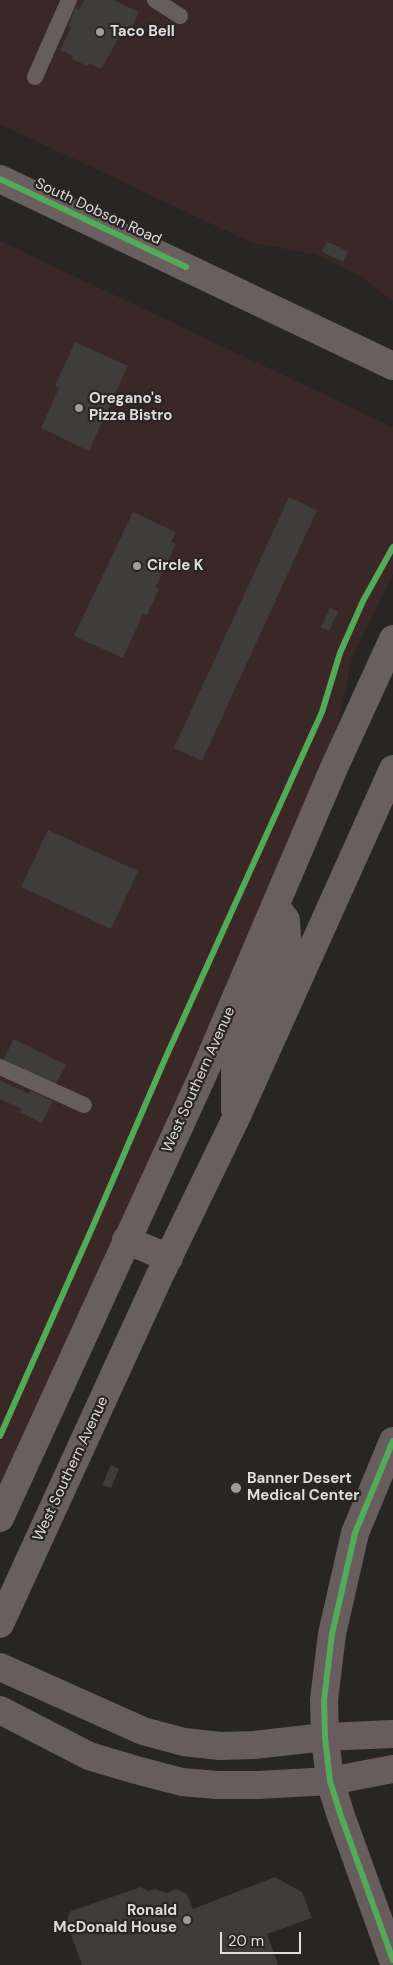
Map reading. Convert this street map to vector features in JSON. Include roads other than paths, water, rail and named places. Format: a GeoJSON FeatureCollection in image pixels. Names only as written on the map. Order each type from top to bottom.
{"type":"FeatureCollection","features":[{"type":"Feature","properties":{"kind":"main road","name":"South Dobson Road"},"geometry":{"type":"LineString","coordinates":[[0,179],[393,366]]}},
{"type":"Feature","properties":{"kind":"main road","name":"West Southern Avenue"},"geometry":{"type":"LineString","coordinates":[[0,1518],[202,1076],[333,770],[393,639]]}},
{"type":"Feature","properties":{"kind":"main road","name":"West Southern Avenue"},"geometry":{"type":"LineString","coordinates":[[0,1624],[169,1258],[236,1118],[393,769]]}},
{"type":"Feature","properties":{"kind":"main road"},"geometry":{"type":"LineString","coordinates":[[236,1118],[235,1067],[286,938],[286,920],[275,906]]}},
{"type":"Feature","properties":{"kind":"main road"},"geometry":{"type":"LineString","coordinates":[[126,1240],[169,1258]]}},
{"type":"Feature","properties":{"kind":"street"},"geometry":{"type":"LineString","coordinates":[[393,1441],[355,1533],[332,1634],[324,1700],[325,1738],[330,1781],[393,1960]]}},
{"type":"Feature","properties":{"kind":"street"},"geometry":{"type":"LineString","coordinates":[[0,1668],[143,1731],[184,1742],[220,1746],[393,1734]]}},
{"type":"Feature","properties":{"kind":"street"},"geometry":{"type":"LineString","coordinates":[[0,1710],[89,1756],[182,1782],[233,1785],[330,1781],[393,1768]]}},
{"type":"Feature","properties":{"kind":"lane"},"geometry":{"type":"LineString","coordinates":[[35,77],[69,0]]}},
{"type":"Feature","properties":{"kind":"lane"},"geometry":{"type":"LineString","coordinates":[[155,0],[180,16]]}},
{"type":"Feature","properties":{"kind":"lane"},"geometry":{"type":"LineString","coordinates":[[0,1067],[84,1105]]}},
{"type":"Feature","properties":{"kind":"place","name":"Taco Bell"},"geometry":{"type":"Point","coordinates":[100,32]}},
{"type":"Feature","properties":{"kind":"place","name":"Oregano's Pizza Bistro"},"geometry":{"type":"Point","coordinates":[79,408]}},
{"type":"Feature","properties":{"kind":"place","name":"Circle K"},"geometry":{"type":"Point","coordinates":[137,566]}},
{"type":"Feature","properties":{"kind":"place","name":"Banner Desert Medical Center"},"geometry":{"type":"Point","coordinates":[236,1488]}},
{"type":"Feature","properties":{"kind":"place","name":"Ronald McDonald House"},"geometry":{"type":"Point","coordinates":[187,1920]}}]}
